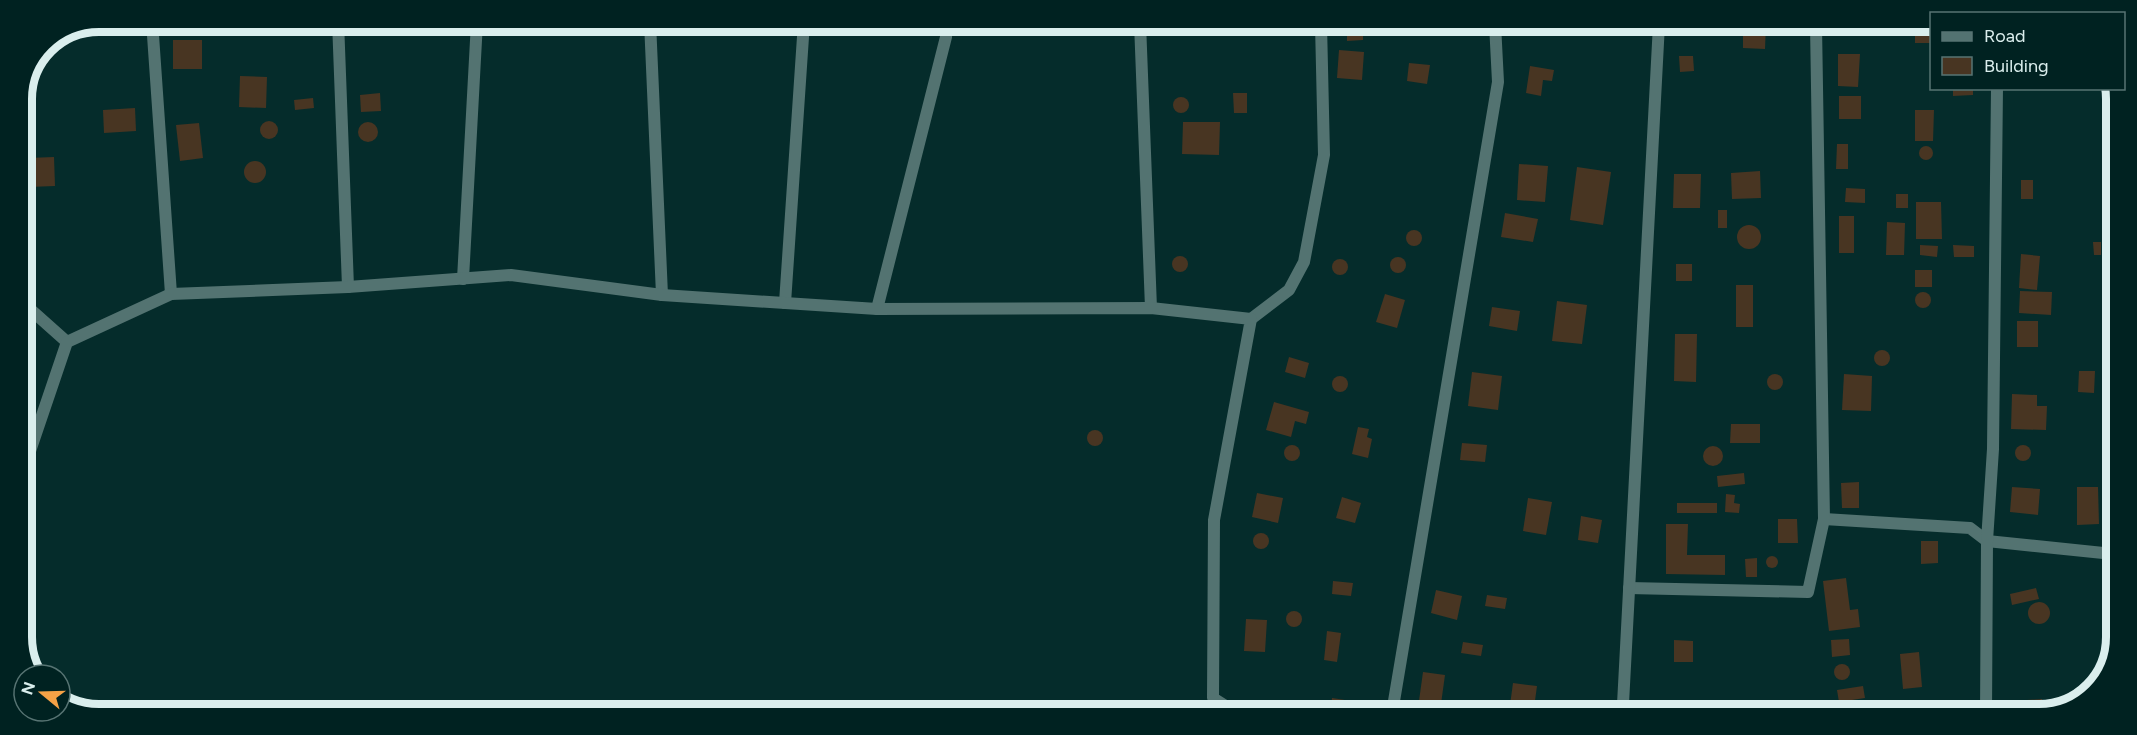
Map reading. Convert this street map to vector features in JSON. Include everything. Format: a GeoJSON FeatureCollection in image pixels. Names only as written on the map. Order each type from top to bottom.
{"type":"FeatureCollection","features":[{"type":"Feature","properties":{"kind":"street"},"geometry":{"type":"LineString","coordinates":[[153,32],[171,294]]}},
{"type":"Feature","properties":{"kind":"street"},"geometry":{"type":"LineString","coordinates":[[338,32],[348,287]]}},
{"type":"Feature","properties":{"kind":"street"},"geometry":{"type":"LineString","coordinates":[[463,279],[476,32]]}},
{"type":"Feature","properties":{"kind":"street"},"geometry":{"type":"LineString","coordinates":[[650,32],[662,295]]}},
{"type":"Feature","properties":{"kind":"street"},"geometry":{"type":"LineString","coordinates":[[784,303],[803,32]]}},
{"type":"Feature","properties":{"kind":"street"},"geometry":{"type":"LineString","coordinates":[[877,309],[946,32]]}},
{"type":"Feature","properties":{"kind":"street"},"geometry":{"type":"LineString","coordinates":[[1140,32],[1151,308]]}},
{"type":"Feature","properties":{"kind":"street"},"geometry":{"type":"LineString","coordinates":[[32,445],[68,342],[171,294],[348,287],[511,275],[662,295],[877,309],[1151,308],[1251,319],[1290,290],[1304,262],[1324,155],[1321,32]]}},
{"type":"Feature","properties":{"kind":"street"},"geometry":{"type":"LineString","coordinates":[[1394,704],[1498,82],[1495,32]]}},
{"type":"Feature","properties":{"kind":"street"},"geometry":{"type":"LineString","coordinates":[[1623,704],[1659,32]]}},
{"type":"Feature","properties":{"kind":"street"},"geometry":{"type":"LineString","coordinates":[[1629,588],[1808,592],[1824,519],[1816,32]]}},
{"type":"Feature","properties":{"kind":"street"},"geometry":{"type":"LineString","coordinates":[[1986,704],[1987,541],[1993,449],[1997,90]]}},
{"type":"Feature","properties":{"kind":"street"},"geometry":{"type":"LineString","coordinates":[[32,311],[68,342]]}},
{"type":"Feature","properties":{"kind":"street"},"geometry":{"type":"LineString","coordinates":[[1222,704],[1213,698],[1214,520],[1251,319]]}},
{"type":"Feature","properties":{"kind":"street"},"geometry":{"type":"LineString","coordinates":[[1824,519],[1970,528],[1987,541],[2106,553]]}},
{"type":"Feature","properties":{"kind":"building"},"geometry":{"type":"Polygon","coordinates":[[[557,32],[578,32],[578,36],[557,36],[557,32]]]}},
{"type":"Feature","properties":{"kind":"building"},"geometry":{"type":"Polygon","coordinates":[[[1347,32],[1363,32],[1363,40],[1347,41],[1347,32]]]}},
{"type":"Feature","properties":{"kind":"building"},"geometry":{"type":"Polygon","coordinates":[[[1743,32],[1766,32],[1765,49],[1743,48],[1743,32]]]}},
{"type":"Feature","properties":{"kind":"building"},"geometry":{"type":"Polygon","coordinates":[[[1915,32],[1930,32],[1930,43],[1915,43],[1915,32]]]}},
{"type":"Feature","properties":{"kind":"building"},"geometry":{"type":"Polygon","coordinates":[[[173,40],[202,40],[202,69],[173,69],[173,40]]]}},
{"type":"Feature","properties":{"kind":"building"},"geometry":{"type":"Polygon","coordinates":[[[1339,50],[1364,52],[1362,80],[1337,78],[1339,50]]]}},
{"type":"Feature","properties":{"kind":"building"},"geometry":{"type":"Polygon","coordinates":[[[1838,54],[1860,54],[1858,87],[1838,86],[1838,54]]]}},
{"type":"Feature","properties":{"kind":"building"},"geometry":{"type":"Polygon","coordinates":[[[1679,56],[1693,56],[1694,71],[1680,72],[1679,56]]]}},
{"type":"Feature","properties":{"kind":"building"},"geometry":{"type":"Polygon","coordinates":[[[1409,63],[1430,65],[1427,84],[1407,81],[1409,63]]]}},
{"type":"Feature","properties":{"kind":"building"},"geometry":{"type":"Polygon","coordinates":[[[1530,66],[1554,70],[1552,81],[1543,80],[1541,96],[1526,93],[1530,66]]]}},
{"type":"Feature","properties":{"kind":"building"},"geometry":{"type":"Polygon","coordinates":[[[240,76],[267,77],[266,108],[239,107],[240,76]]]}},
{"type":"Feature","properties":{"kind":"building"},"geometry":{"type":"Polygon","coordinates":[[[1953,90],[1973,90],[1973,95],[1953,96],[1953,90]]]}},
{"type":"Feature","properties":{"kind":"building"},"geometry":{"type":"Polygon","coordinates":[[[380,93],[381,111],[361,112],[360,95],[380,93]]]}},
{"type":"Feature","properties":{"kind":"building"},"geometry":{"type":"Polygon","coordinates":[[[1233,93],[1247,93],[1247,113],[1234,113],[1233,93]]]}},
{"type":"Feature","properties":{"kind":"building"},"geometry":{"type":"Polygon","coordinates":[[[1839,96],[1861,96],[1861,119],[1839,119],[1839,96]]]}},
{"type":"Feature","properties":{"kind":"building"},"geometry":{"type":"Polygon","coordinates":[[[1181,97],[1187,99],[1189,105],[1187,111],[1181,113],[1175,111],[1173,105],[1175,99],[1181,97]]]}},
{"type":"Feature","properties":{"kind":"building"},"geometry":{"type":"Polygon","coordinates":[[[313,98],[314,108],[295,110],[294,100],[313,98]]]}},
{"type":"Feature","properties":{"kind":"building"},"geometry":{"type":"Polygon","coordinates":[[[135,108],[136,131],[104,133],[103,110],[135,108]]]}},
{"type":"Feature","properties":{"kind":"building"},"geometry":{"type":"Polygon","coordinates":[[[1915,110],[1934,110],[1933,141],[1915,141],[1915,110]]]}},
{"type":"Feature","properties":{"kind":"building"},"geometry":{"type":"Polygon","coordinates":[[[269,121],[275,124],[278,130],[275,136],[269,139],[263,136],[260,130],[263,124],[269,121]]]}},
{"type":"Feature","properties":{"kind":"building"},"geometry":{"type":"Polygon","coordinates":[[[368,122],[375,125],[378,132],[375,139],[368,142],[361,139],[358,132],[361,125],[368,122]]]}},
{"type":"Feature","properties":{"kind":"building"},"geometry":{"type":"Polygon","coordinates":[[[1183,122],[1220,122],[1219,155],[1182,154],[1183,122]]]}},
{"type":"Feature","properties":{"kind":"building"},"geometry":{"type":"Polygon","coordinates":[[[199,123],[203,158],[180,161],[176,125],[199,123]]]}},
{"type":"Feature","properties":{"kind":"building"},"geometry":{"type":"Polygon","coordinates":[[[1837,144],[1848,144],[1848,169],[1836,169],[1837,144]]]}},
{"type":"Feature","properties":{"kind":"building"},"geometry":{"type":"Polygon","coordinates":[[[1926,146],[1931,148],[1933,153],[1931,158],[1926,160],[1921,158],[1919,153],[1921,148],[1926,146]]]}},
{"type":"Feature","properties":{"kind":"building"},"geometry":{"type":"Polygon","coordinates":[[[54,157],[55,186],[32,187],[32,158],[54,157]]]}},
{"type":"Feature","properties":{"kind":"building"},"geometry":{"type":"Polygon","coordinates":[[[255,161],[263,164],[266,172],[263,180],[255,183],[247,180],[244,172],[247,164],[255,161]]]}},
{"type":"Feature","properties":{"kind":"building"},"geometry":{"type":"Polygon","coordinates":[[[1519,164],[1548,166],[1545,202],[1517,200],[1519,164]]]}},
{"type":"Feature","properties":{"kind":"building"},"geometry":{"type":"Polygon","coordinates":[[[1577,167],[1611,172],[1603,225],[1570,220],[1577,167]]]}},
{"type":"Feature","properties":{"kind":"building"},"geometry":{"type":"Polygon","coordinates":[[[1760,171],[1761,198],[1732,199],[1731,173],[1760,171]]]}},
{"type":"Feature","properties":{"kind":"building"},"geometry":{"type":"Polygon","coordinates":[[[1674,174],[1701,174],[1700,208],[1673,208],[1674,174]]]}},
{"type":"Feature","properties":{"kind":"building"},"geometry":{"type":"Polygon","coordinates":[[[2021,180],[2033,180],[2033,199],[2021,199],[2021,180]]]}},
{"type":"Feature","properties":{"kind":"building"},"geometry":{"type":"Polygon","coordinates":[[[1846,188],[1865,189],[1865,203],[1845,202],[1846,188]]]}},
{"type":"Feature","properties":{"kind":"building"},"geometry":{"type":"Polygon","coordinates":[[[1896,194],[1908,194],[1908,208],[1896,208],[1896,194]]]}},
{"type":"Feature","properties":{"kind":"building"},"geometry":{"type":"Polygon","coordinates":[[[1916,202],[1941,202],[1942,239],[1916,239],[1916,202]]]}},
{"type":"Feature","properties":{"kind":"building"},"geometry":{"type":"Polygon","coordinates":[[[1718,210],[1727,210],[1727,228],[1718,228],[1718,210]]]}},
{"type":"Feature","properties":{"kind":"building"},"geometry":{"type":"Polygon","coordinates":[[[1505,213],[1538,219],[1533,242],[1501,237],[1505,213]]]}},
{"type":"Feature","properties":{"kind":"building"},"geometry":{"type":"Polygon","coordinates":[[[1839,216],[1854,216],[1854,253],[1839,253],[1839,216]]]}},
{"type":"Feature","properties":{"kind":"building"},"geometry":{"type":"Polygon","coordinates":[[[1887,222],[1905,223],[1904,255],[1886,255],[1887,222]]]}},
{"type":"Feature","properties":{"kind":"building"},"geometry":{"type":"Polygon","coordinates":[[[1749,225],[1758,228],[1761,237],[1758,246],[1749,249],[1740,246],[1737,237],[1740,228],[1749,225]]]}},
{"type":"Feature","properties":{"kind":"building"},"geometry":{"type":"Polygon","coordinates":[[[1411,230],[1417,230],[1422,238],[1420,244],[1411,246],[1406,241],[1406,235],[1411,230]]]}},
{"type":"Feature","properties":{"kind":"building"},"geometry":{"type":"Polygon","coordinates":[[[2093,242],[2101,242],[2101,255],[2094,255],[2093,242]]]}},
{"type":"Feature","properties":{"kind":"building"},"geometry":{"type":"Polygon","coordinates":[[[1920,245],[1938,246],[1937,257],[1920,255],[1920,245]]]}},
{"type":"Feature","properties":{"kind":"building"},"geometry":{"type":"Polygon","coordinates":[[[1953,245],[1974,246],[1974,257],[1954,257],[1953,245]]]}},
{"type":"Feature","properties":{"kind":"building"},"geometry":{"type":"Polygon","coordinates":[[[2021,254],[2040,256],[2037,290],[2019,288],[2021,254]]]}},
{"type":"Feature","properties":{"kind":"building"},"geometry":{"type":"Polygon","coordinates":[[[1177,256],[1183,256],[1188,264],[1186,270],[1177,272],[1172,267],[1172,261],[1177,256]]]}},
{"type":"Feature","properties":{"kind":"building"},"geometry":{"type":"Polygon","coordinates":[[[1395,257],[1401,257],[1406,265],[1404,271],[1395,273],[1390,268],[1390,262],[1395,257]]]}},
{"type":"Feature","properties":{"kind":"building"},"geometry":{"type":"Polygon","coordinates":[[[1337,259],[1343,259],[1348,267],[1346,273],[1337,275],[1332,270],[1332,264],[1337,259]]]}},
{"type":"Feature","properties":{"kind":"building"},"geometry":{"type":"Polygon","coordinates":[[[1676,264],[1692,264],[1692,281],[1676,281],[1676,264]]]}},
{"type":"Feature","properties":{"kind":"building"},"geometry":{"type":"Polygon","coordinates":[[[1915,270],[1932,270],[1932,287],[1915,287],[1915,270]]]}},
{"type":"Feature","properties":{"kind":"building"},"geometry":{"type":"Polygon","coordinates":[[[1736,285],[1753,285],[1753,327],[1736,327],[1736,285]]]}},
{"type":"Feature","properties":{"kind":"building"},"geometry":{"type":"Polygon","coordinates":[[[2020,291],[2052,292],[2051,315],[2019,313],[2020,291]]]}},
{"type":"Feature","properties":{"kind":"building"},"geometry":{"type":"Polygon","coordinates":[[[1920,292],[1926,292],[1931,300],[1929,306],[1920,308],[1915,303],[1915,297],[1920,292]]]}},
{"type":"Feature","properties":{"kind":"building"},"geometry":{"type":"Polygon","coordinates":[[[1385,294],[1405,300],[1397,328],[1376,322],[1385,294]]]}},
{"type":"Feature","properties":{"kind":"building"},"geometry":{"type":"Polygon","coordinates":[[[1557,301],[1587,305],[1582,344],[1552,341],[1557,301]]]}},
{"type":"Feature","properties":{"kind":"building"},"geometry":{"type":"Polygon","coordinates":[[[1492,307],[1520,311],[1517,331],[1489,326],[1492,307]]]}},
{"type":"Feature","properties":{"kind":"building"},"geometry":{"type":"Polygon","coordinates":[[[2017,321],[2038,321],[2038,347],[2017,347],[2017,321]]]}},
{"type":"Feature","properties":{"kind":"building"},"geometry":{"type":"Polygon","coordinates":[[[1675,334],[1697,334],[1696,382],[1674,381],[1675,334]]]}},
{"type":"Feature","properties":{"kind":"building"},"geometry":{"type":"Polygon","coordinates":[[[1879,350],[1885,350],[1890,358],[1888,364],[1879,366],[1874,361],[1874,355],[1879,350]]]}},
{"type":"Feature","properties":{"kind":"building"},"geometry":{"type":"Polygon","coordinates":[[[1289,357],[1309,363],[1305,378],[1285,372],[1289,357]]]}},
{"type":"Feature","properties":{"kind":"building"},"geometry":{"type":"Polygon","coordinates":[[[2079,371],[2095,371],[2094,393],[2078,392],[2079,371]]]}},
{"type":"Feature","properties":{"kind":"building"},"geometry":{"type":"Polygon","coordinates":[[[1472,372],[1502,376],[1498,410],[1468,406],[1472,372]]]}},
{"type":"Feature","properties":{"kind":"building"},"geometry":{"type":"Polygon","coordinates":[[[1772,374],[1778,374],[1783,382],[1781,388],[1772,390],[1767,385],[1767,379],[1772,374]]]}},
{"type":"Feature","properties":{"kind":"building"},"geometry":{"type":"Polygon","coordinates":[[[1844,374],[1872,376],[1871,411],[1842,410],[1844,374]]]}},
{"type":"Feature","properties":{"kind":"building"},"geometry":{"type":"Polygon","coordinates":[[[1337,376],[1343,376],[1348,384],[1346,390],[1337,392],[1332,387],[1332,381],[1337,376]]]}},
{"type":"Feature","properties":{"kind":"building"},"geometry":{"type":"Polygon","coordinates":[[[2012,394],[2037,395],[2037,406],[2047,406],[2046,430],[2011,429],[2012,394]]]}},
{"type":"Feature","properties":{"kind":"building"},"geometry":{"type":"Polygon","coordinates":[[[1274,402],[1309,412],[1306,424],[1295,421],[1291,437],[1266,430],[1274,402]]]}},
{"type":"Feature","properties":{"kind":"building"},"geometry":{"type":"Polygon","coordinates":[[[1731,424],[1760,424],[1760,443],[1730,443],[1731,424]]]}},
{"type":"Feature","properties":{"kind":"building"},"geometry":{"type":"Polygon","coordinates":[[[1358,427],[1369,429],[1367,437],[1372,439],[1368,458],[1352,454],[1358,427]]]}},
{"type":"Feature","properties":{"kind":"building"},"geometry":{"type":"Polygon","coordinates":[[[1092,430],[1098,430],[1103,438],[1101,444],[1092,446],[1087,441],[1087,435],[1092,430]]]}},
{"type":"Feature","properties":{"kind":"building"},"geometry":{"type":"Polygon","coordinates":[[[1462,443],[1487,445],[1485,462],[1460,460],[1462,443]]]}},
{"type":"Feature","properties":{"kind":"building"},"geometry":{"type":"Polygon","coordinates":[[[1292,445],[1298,447],[1300,453],[1298,459],[1292,461],[1286,459],[1284,453],[1286,447],[1292,445]]]}},
{"type":"Feature","properties":{"kind":"building"},"geometry":{"type":"Polygon","coordinates":[[[2020,445],[2026,445],[2031,453],[2029,459],[2020,461],[2015,456],[2015,450],[2020,445]]]}},
{"type":"Feature","properties":{"kind":"building"},"geometry":{"type":"Polygon","coordinates":[[[1713,446],[1720,449],[1723,456],[1720,463],[1713,466],[1706,463],[1703,456],[1706,449],[1713,446]]]}},
{"type":"Feature","properties":{"kind":"building"},"geometry":{"type":"Polygon","coordinates":[[[1744,473],[1745,484],[1718,487],[1717,476],[1744,473]]]}},
{"type":"Feature","properties":{"kind":"building"},"geometry":{"type":"Polygon","coordinates":[[[1859,482],[1859,508],[1842,508],[1841,483],[1859,482]]]}},
{"type":"Feature","properties":{"kind":"building"},"geometry":{"type":"Polygon","coordinates":[[[2012,487],[2040,489],[2038,515],[2010,512],[2012,487]]]}},
{"type":"Feature","properties":{"kind":"building"},"geometry":{"type":"Polygon","coordinates":[[[2077,487],[2098,487],[2099,524],[2077,525],[2077,487]]]}},
{"type":"Feature","properties":{"kind":"building"},"geometry":{"type":"Polygon","coordinates":[[[1257,493],[1283,498],[1278,523],[1252,517],[1257,493]]]}},
{"type":"Feature","properties":{"kind":"building"},"geometry":{"type":"Polygon","coordinates":[[[1726,494],[1735,495],[1734,503],[1740,504],[1739,513],[1725,512],[1726,494]]]}},
{"type":"Feature","properties":{"kind":"building"},"geometry":{"type":"Polygon","coordinates":[[[1342,497],[1361,503],[1355,523],[1336,518],[1342,497]]]}},
{"type":"Feature","properties":{"kind":"building"},"geometry":{"type":"Polygon","coordinates":[[[1528,498],[1552,502],[1546,535],[1523,531],[1528,498]]]}},
{"type":"Feature","properties":{"kind":"building"},"geometry":{"type":"Polygon","coordinates":[[[1677,503],[1717,503],[1717,513],[1677,513],[1677,503]]]}},
{"type":"Feature","properties":{"kind":"building"},"geometry":{"type":"Polygon","coordinates":[[[1581,516],[1602,520],[1598,543],[1578,540],[1581,516]]]}},
{"type":"Feature","properties":{"kind":"building"},"geometry":{"type":"Polygon","coordinates":[[[1778,519],[1797,519],[1798,543],[1778,543],[1778,519]]]}},
{"type":"Feature","properties":{"kind":"building"},"geometry":{"type":"Polygon","coordinates":[[[1666,524],[1688,524],[1687,555],[1725,555],[1725,575],[1666,574],[1666,524]]]}},
{"type":"Feature","properties":{"kind":"building"},"geometry":{"type":"Polygon","coordinates":[[[1261,533],[1267,535],[1269,541],[1267,547],[1261,549],[1255,547],[1253,541],[1255,535],[1261,533]]]}},
{"type":"Feature","properties":{"kind":"building"},"geometry":{"type":"Polygon","coordinates":[[[1921,541],[1938,541],[1938,563],[1921,564],[1921,541]]]}},
{"type":"Feature","properties":{"kind":"building"},"geometry":{"type":"Polygon","coordinates":[[[1774,556],[1778,562],[1774,568],[1770,568],[1766,560],[1774,556]]]}},
{"type":"Feature","properties":{"kind":"building"},"geometry":{"type":"Polygon","coordinates":[[[1757,558],[1757,577],[1746,577],[1745,559],[1757,558]]]}},
{"type":"Feature","properties":{"kind":"building"},"geometry":{"type":"Polygon","coordinates":[[[1846,578],[1850,610],[1858,609],[1860,627],[1829,631],[1823,581],[1846,578]]]}},
{"type":"Feature","properties":{"kind":"building"},"geometry":{"type":"Polygon","coordinates":[[[1333,581],[1353,583],[1351,596],[1332,594],[1333,581]]]}},
{"type":"Feature","properties":{"kind":"building"},"geometry":{"type":"Polygon","coordinates":[[[2036,588],[2039,599],[2012,605],[2010,594],[2036,588]]]}},
{"type":"Feature","properties":{"kind":"building"},"geometry":{"type":"Polygon","coordinates":[[[1436,590],[1462,596],[1457,620],[1431,613],[1436,590]]]}},
{"type":"Feature","properties":{"kind":"building"},"geometry":{"type":"Polygon","coordinates":[[[1487,595],[1507,598],[1505,609],[1485,606],[1487,595]]]}},
{"type":"Feature","properties":{"kind":"building"},"geometry":{"type":"Polygon","coordinates":[[[2039,602],[2049,609],[2050,613],[2043,623],[2039,624],[2029,617],[2028,613],[2035,603],[2039,602]]]}},
{"type":"Feature","properties":{"kind":"building"},"geometry":{"type":"Polygon","coordinates":[[[1294,611],[1300,613],[1302,619],[1300,625],[1294,627],[1288,625],[1286,619],[1288,613],[1294,611]]]}},
{"type":"Feature","properties":{"kind":"building"},"geometry":{"type":"Polygon","coordinates":[[[1246,619],[1267,620],[1265,652],[1244,651],[1246,619]]]}},
{"type":"Feature","properties":{"kind":"building"},"geometry":{"type":"Polygon","coordinates":[[[1327,631],[1341,633],[1337,662],[1324,660],[1327,631]]]}},
{"type":"Feature","properties":{"kind":"building"},"geometry":{"type":"Polygon","coordinates":[[[1849,639],[1850,655],[1832,657],[1831,640],[1849,639]]]}},
{"type":"Feature","properties":{"kind":"building"},"geometry":{"type":"Polygon","coordinates":[[[1674,640],[1693,641],[1693,662],[1674,662],[1674,640]]]}},
{"type":"Feature","properties":{"kind":"building"},"geometry":{"type":"Polygon","coordinates":[[[1463,642],[1483,645],[1481,656],[1461,653],[1463,642]]]}},
{"type":"Feature","properties":{"kind":"building"},"geometry":{"type":"Polygon","coordinates":[[[1919,652],[1922,687],[1903,689],[1900,654],[1919,652]]]}},
{"type":"Feature","properties":{"kind":"building"},"geometry":{"type":"Polygon","coordinates":[[[1839,664],[1845,664],[1850,672],[1848,678],[1839,680],[1834,675],[1834,669],[1839,664]]]}},
{"type":"Feature","properties":{"kind":"building"},"geometry":{"type":"Polygon","coordinates":[[[1423,672],[1445,675],[1441,704],[1419,704],[1423,672]]]}},
{"type":"Feature","properties":{"kind":"building"},"geometry":{"type":"Polygon","coordinates":[[[1513,683],[1537,686],[1535,704],[1510,704],[1513,683]]]}},
{"type":"Feature","properties":{"kind":"building"},"geometry":{"type":"Polygon","coordinates":[[[1863,686],[1865,698],[1839,702],[1837,690],[1863,686]]]}},
{"type":"Feature","properties":{"kind":"building"},"geometry":{"type":"Polygon","coordinates":[[[1332,698],[1345,700],[1345,704],[1331,704],[1332,698]]]}},
{"type":"Feature","properties":{"kind":"building"},"geometry":{"type":"Polygon","coordinates":[[[2042,699],[2042,703],[2012,704],[2012,701],[2042,699]]]}}]}
